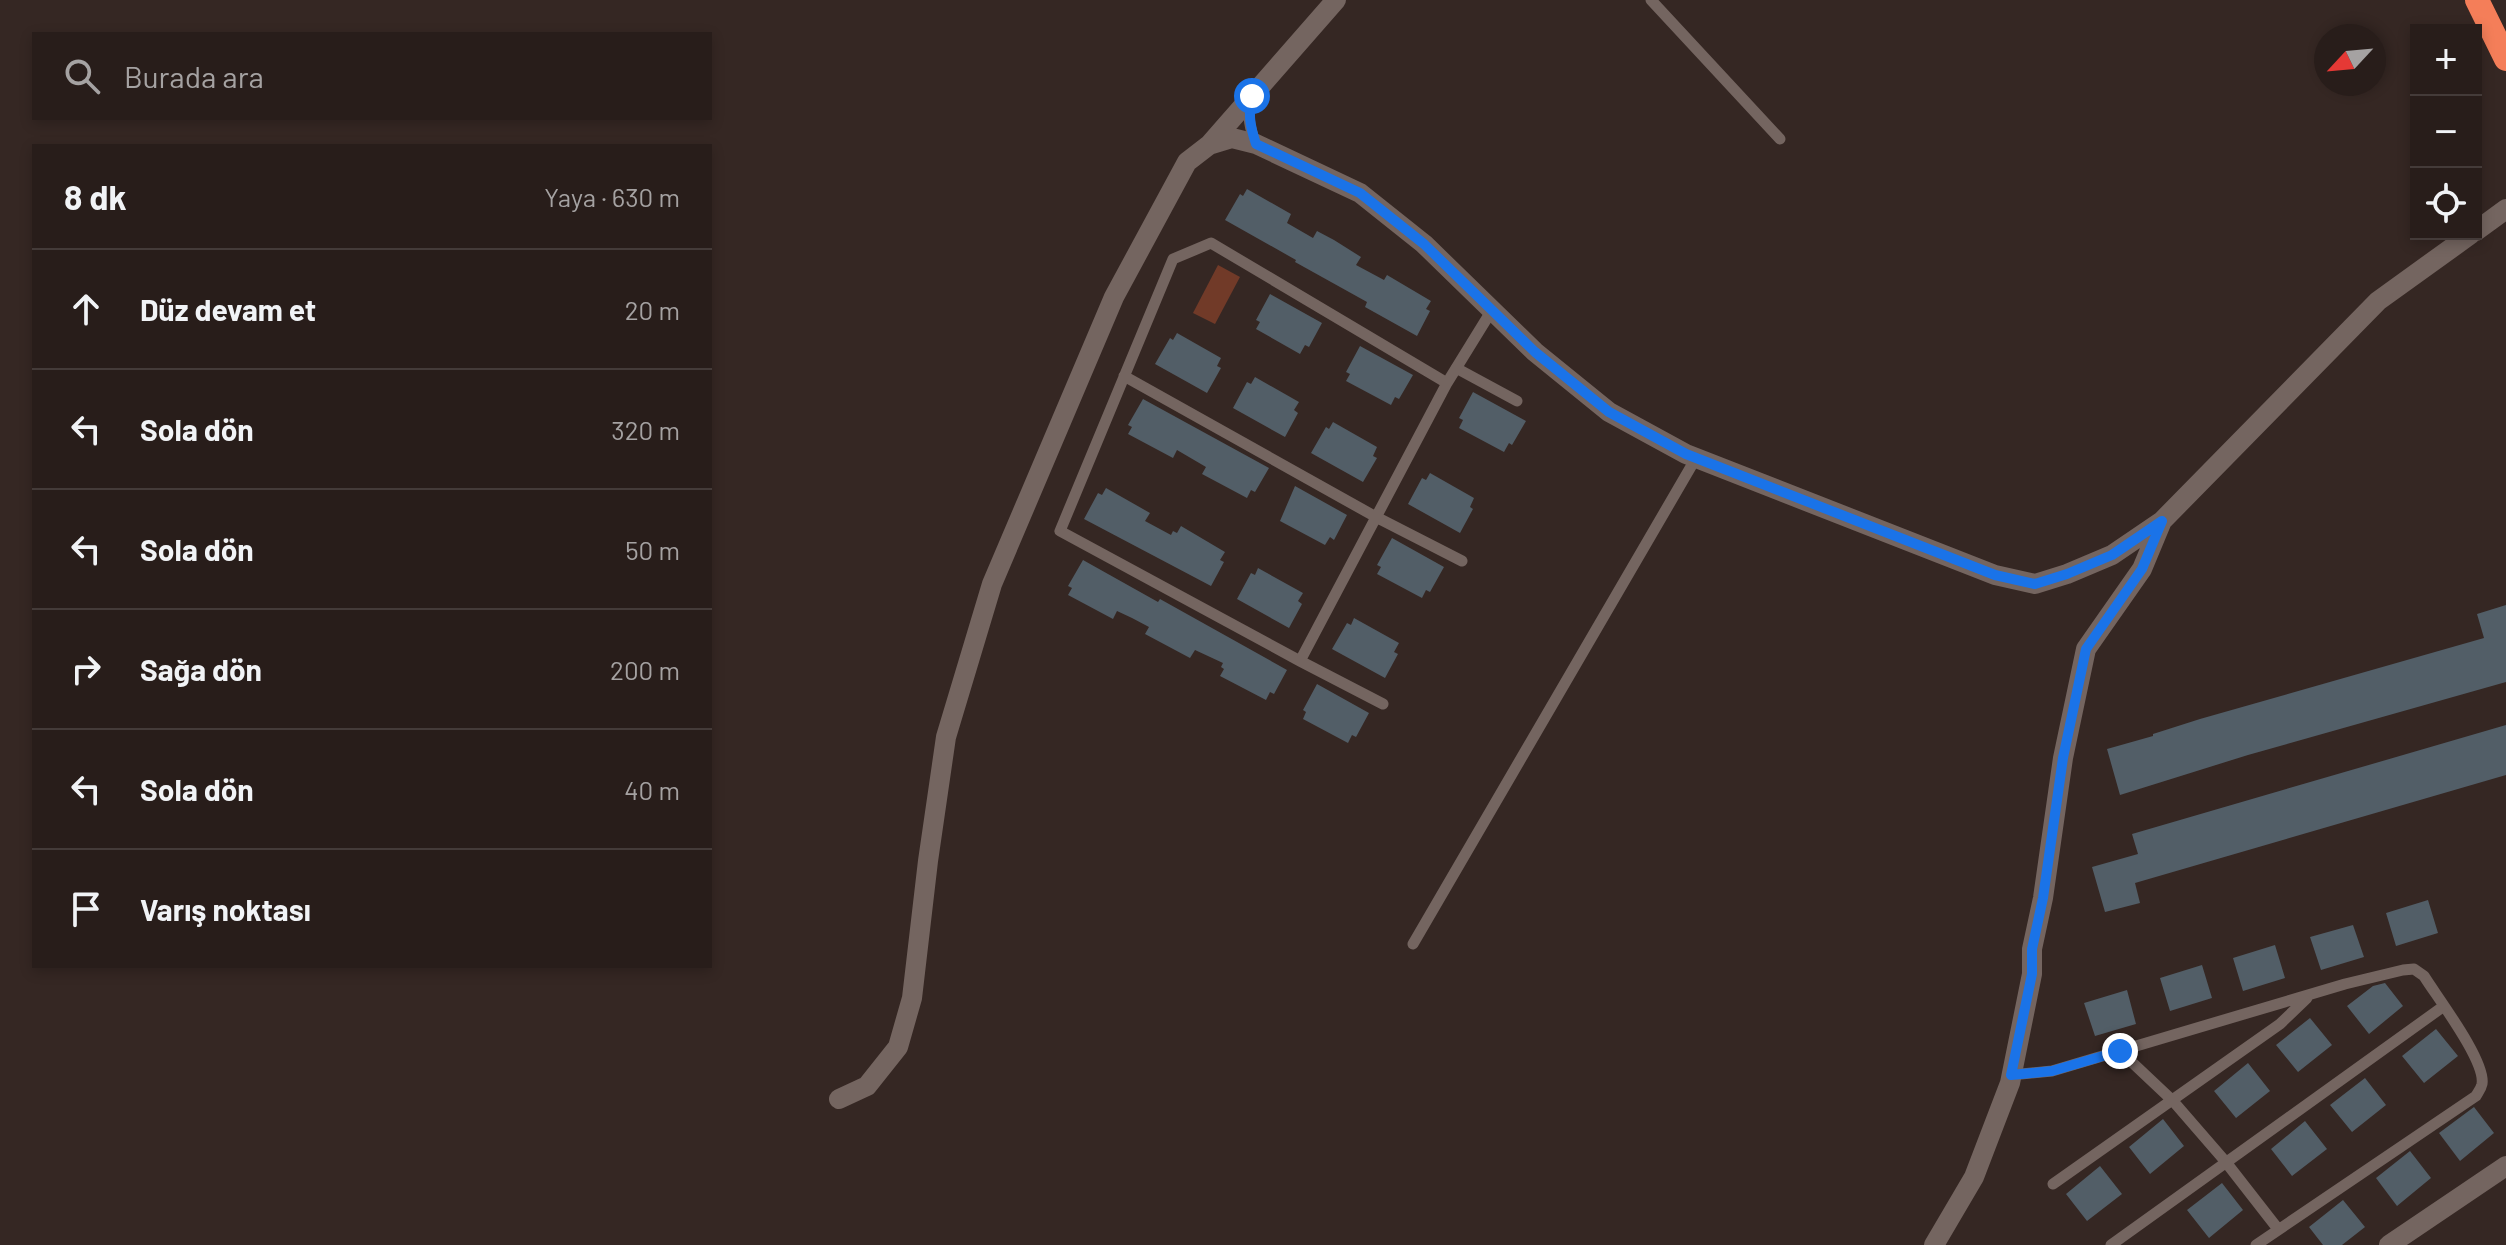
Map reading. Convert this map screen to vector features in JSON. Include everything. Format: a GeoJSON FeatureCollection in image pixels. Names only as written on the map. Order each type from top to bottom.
{"type":"FeatureCollection","features":[{"type":"Feature","properties":{"kind":"highway"},"geometry":{"type":"LineString","coordinates":[[2477,0],[2506,59]]}},
{"type":"Feature","properties":{"kind":"street"},"geometry":{"type":"LineString","coordinates":[[839,1099],[867,1086],[898,1047],[912,998],[946,737],[992,584],[1114,297],[1187,162],[1209,145],[1336,0]]}},
{"type":"Feature","properties":{"kind":"street"},"geometry":{"type":"LineString","coordinates":[[1209,145],[1232,138],[1256,144],[1360,193],[1424,244],[1535,352],[1609,412],[1696,458],[1995,575],[2035,584],[2112,555],[2162,521],[2378,301],[2463,240]]}},
{"type":"Feature","properties":{"kind":"street"},"geometry":{"type":"LineString","coordinates":[[2482,226],[2506,209]]}},
{"type":"Feature","properties":{"kind":"street"},"geometry":{"type":"LineString","coordinates":[[1934,1245],[1974,1177],[2011,1075],[2032,974],[2032,949],[2043,898],[2063,758],[2086,649],[2142,569],[2162,521]]}},
{"type":"Feature","properties":{"kind":"street"},"geometry":{"type":"LineString","coordinates":[[2389,1245],[2506,1166]]}},
{"type":"Feature","properties":{"kind":"lane"},"geometry":{"type":"LineString","coordinates":[[1651,0],[1780,139]]}},
{"type":"Feature","properties":{"kind":"lane"},"geometry":{"type":"LineString","coordinates":[[1252,96],[1250,127],[1256,144]]}},
{"type":"Feature","properties":{"kind":"lane"},"geometry":{"type":"LineString","coordinates":[[1383,704],[1060,531],[1173,259],[1211,243],[1447,383]]}},
{"type":"Feature","properties":{"kind":"lane"},"geometry":{"type":"LineString","coordinates":[[1300,661],[1447,383],[1492,310]]}},
{"type":"Feature","properties":{"kind":"lane"},"geometry":{"type":"LineString","coordinates":[[1456,368],[1517,401]]}},
{"type":"Feature","properties":{"kind":"lane"},"geometry":{"type":"LineString","coordinates":[[1124,376],[1376,517],[1462,561]]}},
{"type":"Feature","properties":{"kind":"lane"},"geometry":{"type":"LineString","coordinates":[[1413,944],[1696,458]]}},
{"type":"Feature","properties":{"kind":"lane"},"geometry":{"type":"LineString","coordinates":[[2011,1075],[2052,1071],[2311,994],[2414,969],[2424,976],[2466,1039],[2482,1083],[2476,1096],[2256,1245]]}},
{"type":"Feature","properties":{"kind":"lane"},"geometry":{"type":"LineString","coordinates":[[2053,1184],[2280,1024],[2311,994]]}},
{"type":"Feature","properties":{"kind":"lane"},"geometry":{"type":"LineString","coordinates":[[2111,1245],[2444,1006]]}},
{"type":"Feature","properties":{"kind":"lane"},"geometry":{"type":"LineString","coordinates":[[2120,1051],[2173,1101],[2278,1229]]}},
{"type":"Feature","properties":{"kind":"shaded area"},"geometry":{"type":"Polygon","coordinates":[[[1218,265],[1240,277],[1215,324],[1193,313],[1218,265]]]}},
{"type":"Feature","properties":{"kind":"building"},"geometry":{"type":"Polygon","coordinates":[[[1247,189],[1291,214],[1287,223],[1313,238],[1317,231],[1361,257],[1356,265],[1384,280],[1387,275],[1431,301],[1426,309],[1430,311],[1417,336],[1365,307],[1367,302],[1225,220],[1240,194],[1243,196],[1247,189]]]}},
{"type":"Feature","properties":{"kind":"building"},"geometry":{"type":"Polygon","coordinates":[[[1270,294],[1322,323],[1309,347],[1305,345],[1300,354],[1256,329],[1260,322],[1256,320],[1270,294]]]}},
{"type":"Feature","properties":{"kind":"building"},"geometry":{"type":"Polygon","coordinates":[[[1177,333],[1221,358],[1217,366],[1221,368],[1207,393],[1155,364],[1170,338],[1173,340],[1177,333]]]}},
{"type":"Feature","properties":{"kind":"building"},"geometry":{"type":"Polygon","coordinates":[[[1360,346],[1413,375],[1399,399],[1395,397],[1391,405],[1346,381],[1350,374],[1346,372],[1360,346]]]}},
{"type":"Feature","properties":{"kind":"building"},"geometry":{"type":"Polygon","coordinates":[[[1255,377],[1299,402],[1294,410],[1298,413],[1285,437],[1233,408],[1247,382],[1251,384],[1255,377]]]}},
{"type":"Feature","properties":{"kind":"building"},"geometry":{"type":"Polygon","coordinates":[[[1473,392],[1526,421],[1512,445],[1509,443],[1504,452],[1459,428],[1463,420],[1459,418],[1473,392]]]}},
{"type":"Feature","properties":{"kind":"building"},"geometry":{"type":"Polygon","coordinates":[[[1143,399],[1269,468],[1255,492],[1251,490],[1247,498],[1202,474],[1206,467],[1177,450],[1173,458],[1128,434],[1132,427],[1128,425],[1143,399]]]}},
{"type":"Feature","properties":{"kind":"building"},"geometry":{"type":"Polygon","coordinates":[[[1333,422],[1377,447],[1373,456],[1377,458],[1363,482],[1311,453],[1326,427],[1329,429],[1333,422]]]}},
{"type":"Feature","properties":{"kind":"building"},"geometry":{"type":"Polygon","coordinates":[[[1430,473],[1474,498],[1470,507],[1473,509],[1460,533],[1408,504],[1422,478],[1426,480],[1430,473]]]}},
{"type":"Feature","properties":{"kind":"building"},"geometry":{"type":"Polygon","coordinates":[[[1295,486],[1347,515],[1334,540],[1330,537],[1325,545],[1280,521],[1295,486]]]}},
{"type":"Feature","properties":{"kind":"building"},"geometry":{"type":"Polygon","coordinates":[[[1106,488],[1150,513],[1145,521],[1171,535],[1173,531],[1177,533],[1181,526],[1225,552],[1220,560],[1224,562],[1211,586],[1084,519],[1098,493],[1102,495],[1106,488]]]}},
{"type":"Feature","properties":{"kind":"building"},"geometry":{"type":"Polygon","coordinates":[[[1392,538],[1444,567],[1430,592],[1426,590],[1422,598],[1377,574],[1381,567],[1377,565],[1392,538]]]}},
{"type":"Feature","properties":{"kind":"building"},"geometry":{"type":"Polygon","coordinates":[[[1083,560],[1287,670],[1274,694],[1270,692],[1266,700],[1220,676],[1223,663],[1195,650],[1190,658],[1145,634],[1149,627],[1132,618],[1117,611],[1113,619],[1068,595],[1072,588],[1068,586],[1083,560]]]}},
{"type":"Feature","properties":{"kind":"building"},"geometry":{"type":"Polygon","coordinates":[[[1258,568],[1303,593],[1298,601],[1302,604],[1289,628],[1237,599],[1251,573],[1255,575],[1258,568]]]}},
{"type":"Feature","properties":{"kind":"building"},"geometry":{"type":"Polygon","coordinates":[[[2506,605],[2506,682],[2248,755],[2120,795],[2107,749],[2200,719],[2484,638],[2477,614],[2506,605]]]}},
{"type":"Feature","properties":{"kind":"building"},"geometry":{"type":"Polygon","coordinates":[[[1354,618],[1399,643],[1394,652],[1398,654],[1385,678],[1332,649],[1347,623],[1351,625],[1354,618]]]}},
{"type":"Feature","properties":{"kind":"building"},"geometry":{"type":"Polygon","coordinates":[[[1317,684],[1369,713],[1356,737],[1352,735],[1348,743],[1303,719],[1306,712],[1303,710],[1317,684]]]}},
{"type":"Feature","properties":{"kind":"building"},"geometry":{"type":"Polygon","coordinates":[[[2506,725],[2506,775],[2135,883],[2140,903],[2105,912],[2092,867],[2138,854],[2132,834],[2506,725]]]}},
{"type":"Feature","properties":{"kind":"building"},"geometry":{"type":"Polygon","coordinates":[[[2428,900],[2438,933],[2396,946],[2386,913],[2428,900]]]}},
{"type":"Feature","properties":{"kind":"building"},"geometry":{"type":"Polygon","coordinates":[[[2353,925],[2364,957],[2321,970],[2310,937],[2353,925]]]}},
{"type":"Feature","properties":{"kind":"building"},"geometry":{"type":"Polygon","coordinates":[[[2275,945],[2285,978],[2243,991],[2233,958],[2275,945]]]}},
{"type":"Feature","properties":{"kind":"building"},"geometry":{"type":"Polygon","coordinates":[[[2202,965],[2212,998],[2170,1011],[2160,978],[2202,965]]]}},
{"type":"Feature","properties":{"kind":"building"},"geometry":{"type":"Polygon","coordinates":[[[2385,983],[2403,1006],[2369,1034],[2347,1006],[2373,986],[2385,983]]]}},
{"type":"Feature","properties":{"kind":"building"},"geometry":{"type":"Polygon","coordinates":[[[2127,990],[2136,1024],[2095,1036],[2084,1003],[2127,990]]]}},
{"type":"Feature","properties":{"kind":"building"},"geometry":{"type":"Polygon","coordinates":[[[2310,1018],[2332,1045],[2298,1072],[2276,1045],[2310,1018]]]}},
{"type":"Feature","properties":{"kind":"building"},"geometry":{"type":"Polygon","coordinates":[[[2436,1029],[2458,1056],[2424,1083],[2402,1056],[2436,1029]]]}},
{"type":"Feature","properties":{"kind":"building"},"geometry":{"type":"Polygon","coordinates":[[[2248,1063],[2270,1091],[2236,1118],[2214,1091],[2248,1063]]]}},
{"type":"Feature","properties":{"kind":"building"},"geometry":{"type":"Polygon","coordinates":[[[2365,1078],[2386,1105],[2352,1132],[2330,1105],[2365,1078]]]}},
{"type":"Feature","properties":{"kind":"building"},"geometry":{"type":"Polygon","coordinates":[[[2474,1107],[2494,1133],[2460,1161],[2439,1133],[2474,1107]]]}},
{"type":"Feature","properties":{"kind":"building"},"geometry":{"type":"Polygon","coordinates":[[[2163,1119],[2184,1146],[2150,1174],[2129,1147],[2163,1119]]]}},
{"type":"Feature","properties":{"kind":"building"},"geometry":{"type":"Polygon","coordinates":[[[2305,1121],[2327,1149],[2292,1176],[2271,1149],[2305,1121]]]}},
{"type":"Feature","properties":{"kind":"building"},"geometry":{"type":"Polygon","coordinates":[[[2410,1151],[2431,1178],[2397,1206],[2376,1178],[2410,1151]]]}},
{"type":"Feature","properties":{"kind":"building"},"geometry":{"type":"Polygon","coordinates":[[[2100,1166],[2122,1194],[2087,1221],[2066,1194],[2100,1166]]]}},
{"type":"Feature","properties":{"kind":"building"},"geometry":{"type":"Polygon","coordinates":[[[2222,1183],[2243,1210],[2209,1238],[2187,1210],[2222,1183]]]}},
{"type":"Feature","properties":{"kind":"building"},"geometry":{"type":"Polygon","coordinates":[[[2343,1200],[2365,1227],[2342,1245],[2323,1245],[2309,1227],[2343,1200]]]}},
{"type":"Feature","properties":{"kind":"route"},"geometry":{"type":"LineString","coordinates":[[1252,96],[1250,127],[1256,144],[1360,193],[1424,244],[1535,352],[1609,412],[1686,454],[1995,575],[2035,584],[2112,555],[2162,521],[2142,569],[2086,649],[2063,758],[2043,898],[2032,949],[2032,974],[2011,1075],[2052,1071],[2120,1051]]}}]}
